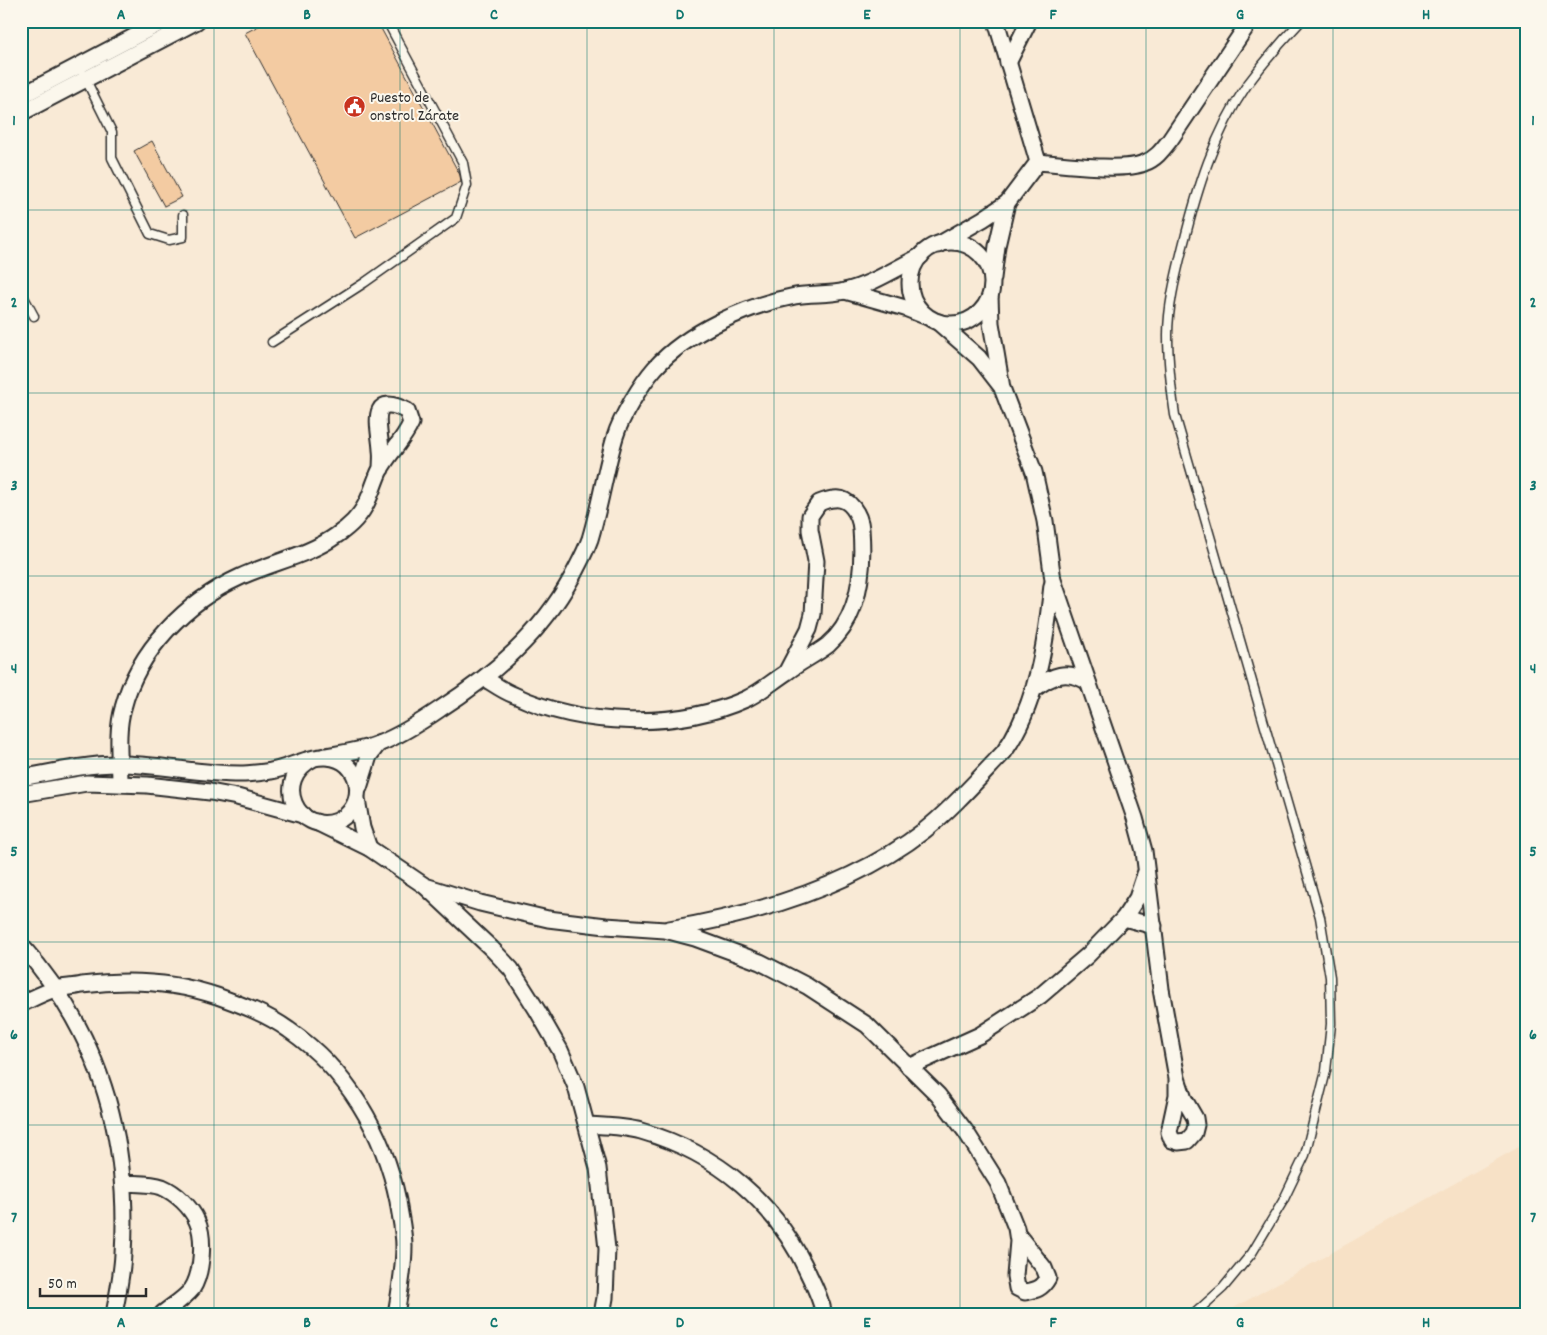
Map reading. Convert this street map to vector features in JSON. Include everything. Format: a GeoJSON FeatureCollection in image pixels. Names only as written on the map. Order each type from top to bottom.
{"type":"FeatureCollection","features":[{"type":"Feature","properties":{"kind":"street"},"geometry":{"type":"LineString","coordinates":[[21,113],[164,21]]}},
{"type":"Feature","properties":{"kind":"street"},"geometry":{"type":"LineString","coordinates":[[21,96],[82,73],[197,21]]}},
{"type":"Feature","properties":{"kind":"street"},"geometry":{"type":"LineString","coordinates":[[996,21],[1038,162]]}},
{"type":"Feature","properties":{"kind":"street"},"geometry":{"type":"LineString","coordinates":[[1008,64],[1029,21]]}},
{"type":"Feature","properties":{"kind":"street"},"geometry":{"type":"LineString","coordinates":[[1038,162],[1123,167],[1145,163],[1160,153],[1250,21]]}},
{"type":"Feature","properties":{"kind":"street"},"geometry":{"type":"LineString","coordinates":[[21,778],[91,765],[120,764],[213,773],[243,774],[271,771],[320,757],[378,744],[422,721],[512,656],[532,635],[565,590],[590,538],[616,435],[639,390],[670,353],[693,337],[722,321],[753,308],[795,296],[845,291],[875,279],[921,256],[929,249],[983,219],[1007,202],[1038,162]]}},
{"type":"Feature","properties":{"kind":"street"},"geometry":{"type":"LineString","coordinates":[[1007,202],[997,246],[992,290],[991,323],[1002,388],[1034,472],[1045,521],[1053,580],[1136,818],[1144,851],[1161,989],[1177,1078]]}},
{"type":"Feature","properties":{"kind":"street"},"geometry":{"type":"LineString","coordinates":[[845,291],[905,308],[951,324],[964,322],[976,316],[985,307],[992,290],[991,271],[985,260],[976,250],[964,244],[951,242],[938,244]]}},
{"type":"Feature","properties":{"kind":"street"},"geometry":{"type":"LineString","coordinates":[[921,256],[913,270],[910,286],[918,308],[978,358],[1002,388]]}},
{"type":"Feature","properties":{"kind":"street"},"geometry":{"type":"LineString","coordinates":[[120,783],[120,731],[123,708],[133,682],[150,651],[166,630],[185,611],[209,593],[240,576],[300,555],[347,528],[367,503],[380,469]]}},
{"type":"Feature","properties":{"kind":"street"},"geometry":{"type":"LineString","coordinates":[[484,678],[513,695],[563,712],[619,720],[682,717],[721,709],[747,698],[811,657],[829,643],[846,622],[860,585],[862,546],[860,521],[853,506],[836,498],[819,503],[810,516],[810,530],[816,561],[813,614],[809,629],[787,671]]}},
{"type":"Feature","properties":{"kind":"street"},"geometry":{"type":"LineString","coordinates":[[665,930],[765,907],[822,888],[886,858],[926,829],[1004,752],[1014,738],[1034,689],[1048,622],[1053,580]]}},
{"type":"Feature","properties":{"kind":"street"},"geometry":{"type":"LineString","coordinates":[[1034,689],[1046,680],[1060,674],[1078,676],[1088,682]]}},
{"type":"Feature","properties":{"kind":"street"},"geometry":{"type":"LineString","coordinates":[[21,794],[87,783],[120,783],[210,792],[265,803],[326,823],[336,821],[352,809],[369,756],[378,744]]}},
{"type":"Feature","properties":{"kind":"street"},"geometry":{"type":"LineString","coordinates":[[369,848],[362,828],[356,779],[352,770],[335,758],[320,757],[305,763],[293,778],[291,788],[296,808],[310,819],[369,848],[425,886],[468,925],[511,969],[560,1050],[576,1087],[598,1168],[607,1249],[605,1298],[602,1314]]}},
{"type":"Feature","properties":{"kind":"street"},"geometry":{"type":"LineString","coordinates":[[909,1067],[980,1035],[1040,996],[1088,955],[1124,918],[1137,898],[1146,872]]}},
{"type":"Feature","properties":{"kind":"street"},"geometry":{"type":"LineString","coordinates":[[425,886],[480,903],[548,918],[606,926],[665,930],[760,962],[807,986],[867,1025],[938,1095],[966,1132],[998,1183],[1017,1234]]}},
{"type":"Feature","properties":{"kind":"street"},"geometry":{"type":"LineString","coordinates":[[468,925],[480,903]]}},
{"type":"Feature","properties":{"kind":"street"},"geometry":{"type":"LineString","coordinates":[[1124,918],[1154,926]]}},
{"type":"Feature","properties":{"kind":"street"},"geometry":{"type":"LineString","coordinates":[[714,945],[714,930],[717,919]]}},
{"type":"Feature","properties":{"kind":"street"},"geometry":{"type":"LineString","coordinates":[[21,946],[56,989],[85,1038],[99,1070],[112,1111],[119,1142],[124,1183],[123,1254],[114,1314]]}},
{"type":"Feature","properties":{"kind":"street"},"geometry":{"type":"LineString","coordinates":[[21,1004],[56,989],[142,981],[174,984],[241,1004],[265,1016],[302,1040],[334,1069],[363,1108],[381,1143],[393,1177],[404,1244],[403,1272],[396,1314]]}},
{"type":"Feature","properties":{"kind":"street"},"geometry":{"type":"LineString","coordinates":[[587,1125],[639,1130],[675,1143],[711,1161],[739,1181],[764,1204],[802,1258],[824,1314]]}},
{"type":"Feature","properties":{"kind":"street"},"geometry":{"type":"LineString","coordinates":[[124,1183],[161,1187],[183,1202],[198,1222],[201,1246],[200,1265],[196,1280],[191,1290],[162,1314]]}},
{"type":"Feature","properties":{"kind":"lane"},"geometry":{"type":"LineString","coordinates":[[272,342],[364,283],[456,218],[467,185],[463,163],[387,21]]}},
{"type":"Feature","properties":{"kind":"lane"},"geometry":{"type":"LineString","coordinates":[[1194,1314],[1223,1288],[1252,1253],[1283,1201],[1305,1154],[1319,1103],[1326,1071],[1331,1024],[1330,977],[1320,917],[1175,415],[1170,384],[1168,334],[1173,287],[1192,213],[1210,155],[1231,112],[1247,85],[1276,48],[1301,21]]}},
{"type":"Feature","properties":{"kind":"lane"},"geometry":{"type":"LineString","coordinates":[[82,73],[112,132],[112,158],[150,234],[169,240],[183,237],[183,215]]}},
{"type":"Feature","properties":{"kind":"lane"},"geometry":{"type":"LineString","coordinates":[[21,292],[34,316]]}},
{"type":"Feature","properties":{"kind":"shaded area"},"geometry":{"type":"Polygon","coordinates":[[[1526,1143],[1526,1314],[1223,1314],[1526,1143]]]}},
{"type":"Feature","properties":{"kind":"building","name":"Puesto de onstrol Zárate"},"geometry":{"type":"Polygon","coordinates":[[[268,21],[377,21],[460,175],[461,182],[355,238],[245,33],[268,21]]]}},
{"type":"Feature","properties":{"kind":"building"},"geometry":{"type":"Polygon","coordinates":[[[152,141],[182,197],[164,206],[134,151],[152,141]]]}},
{"type":"Feature","properties":{"kind":"place","name":"Puesto de onstrol Zárate"},"geometry":{"type":"Point","coordinates":[354,107]}}]}
